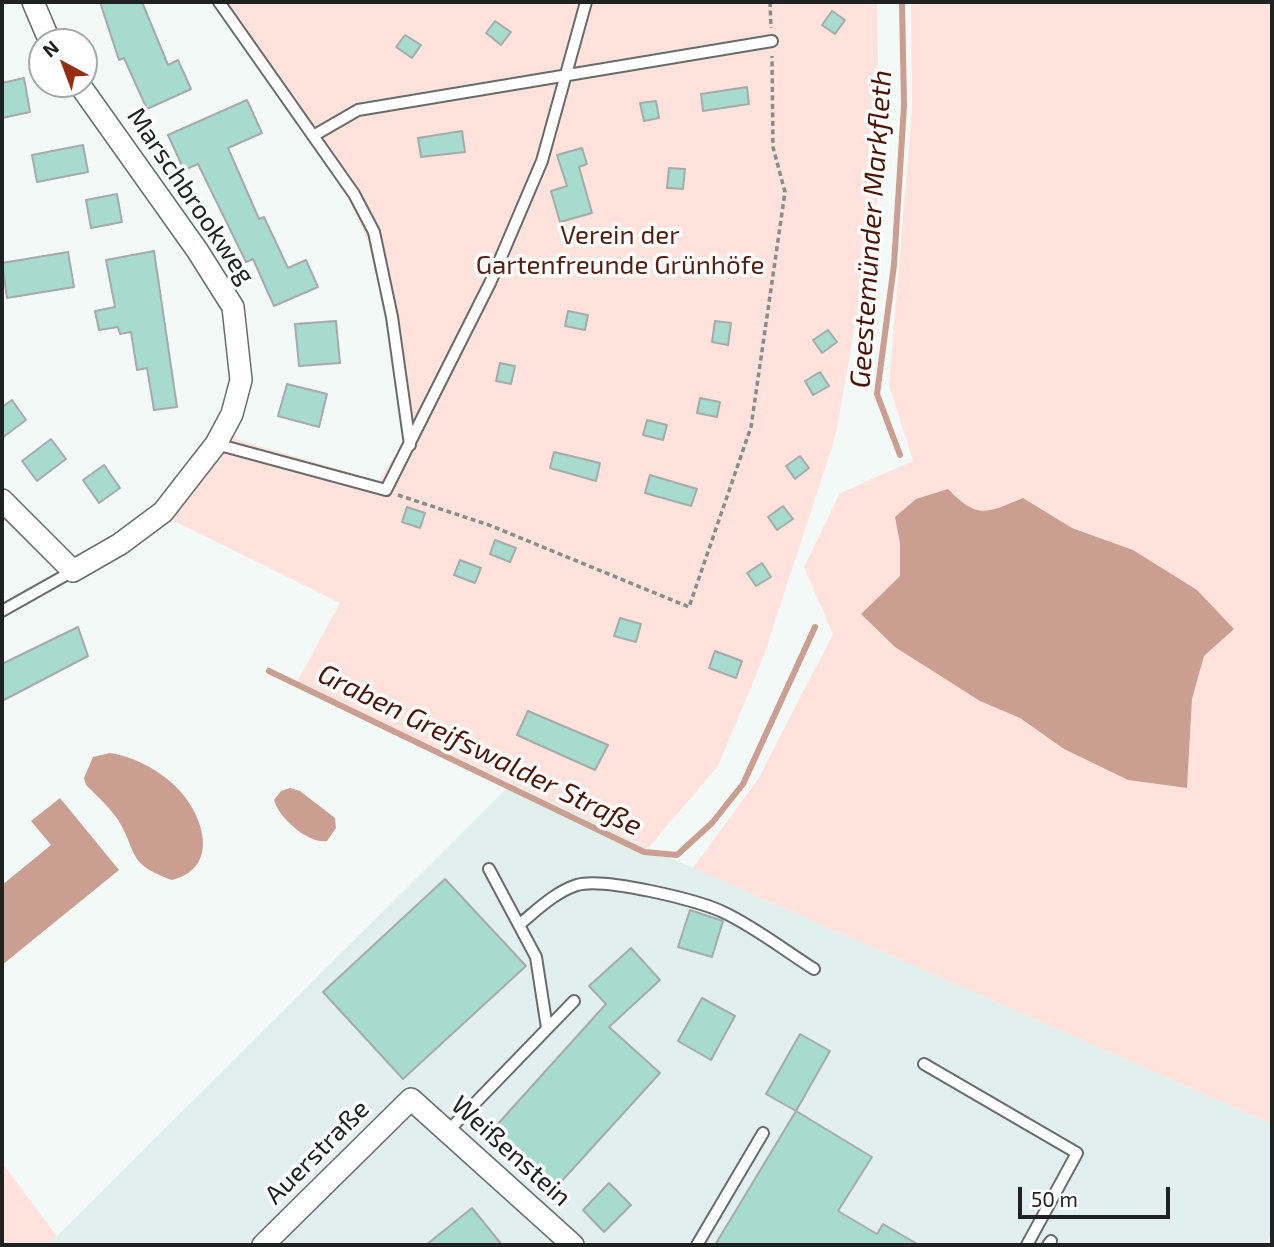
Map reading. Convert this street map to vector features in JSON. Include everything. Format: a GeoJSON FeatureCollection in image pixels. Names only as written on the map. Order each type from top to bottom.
{"type":"FeatureCollection","features":[{"type":"Feature","properties":{"kind":"street"},"geometry":{"type":"LineString","coordinates":[[33,2],[44,28]]}},
{"type":"Feature","properties":{"kind":"street","name":"Marschbrookweg"},"geometry":{"type":"LineString","coordinates":[[73,571],[120,544],[163,512],[216,444],[232,414],[241,380],[233,307],[197,250],[89,98]]}},
{"type":"Feature","properties":{"kind":"street"},"geometry":{"type":"LineString","coordinates":[[2,500],[73,571]]}},
{"type":"Feature","properties":{"kind":"street","name":"Weißenstein"},"geometry":{"type":"LineString","coordinates":[[411,1099],[573,1245]]}},
{"type":"Feature","properties":{"kind":"street","name":"Auerstraße"},"geometry":{"type":"LineString","coordinates":[[263,1245],[411,1099]]}},
{"type":"Feature","properties":{"kind":"lane"},"geometry":{"type":"LineString","coordinates":[[219,2],[354,194],[374,233],[392,317],[411,444]]}},
{"type":"Feature","properties":{"kind":"lane"},"geometry":{"type":"LineString","coordinates":[[216,444],[386,491],[490,283],[537,173],[586,2]]}},
{"type":"Feature","properties":{"kind":"lane"},"geometry":{"type":"LineString","coordinates":[[313,136],[358,110],[772,41]]}},
{"type":"Feature","properties":{"kind":"lane","name":"Marschbrookweg"},"geometry":{"type":"LineString","coordinates":[[2,611],[73,571]]}},
{"type":"Feature","properties":{"kind":"lane"},"geometry":{"type":"LineString","coordinates":[[489,869],[536,957],[547,1028]]}},
{"type":"Feature","properties":{"kind":"lane"},"geometry":{"type":"LineString","coordinates":[[520,924],[552,898],[576,885],[602,883],[724,912],[814,969]]}},
{"type":"Feature","properties":{"kind":"lane"},"geometry":{"type":"LineString","coordinates":[[448,1131],[574,1001]]}},
{"type":"Feature","properties":{"kind":"lane"},"geometry":{"type":"LineString","coordinates":[[924,1064],[1077,1153],[1027,1245]]}},
{"type":"Feature","properties":{"kind":"lane"},"geometry":{"type":"LineString","coordinates":[[697,1245],[764,1132]]}},
{"type":"Feature","properties":{"kind":"path"},"geometry":{"type":"LineString","coordinates":[[386,491],[489,525],[690,607],[751,427],[785,192],[773,147],[770,2]]}},
{"type":"Feature","properties":{"kind":"shaded area"},"geometry":{"type":"Polygon","coordinates":[[[948,489],[967,506],[983,511],[1023,498],[1072,528],[1133,550],[1197,590],[1234,629],[1204,656],[1192,699],[1187,788],[1128,780],[1064,749],[1020,718],[980,701],[895,647],[861,614],[900,576],[900,543],[895,517],[916,499],[948,489]]]}},
{"type":"Feature","properties":{"kind":"shaded area"},"geometry":{"type":"Polygon","coordinates":[[[110,753],[157,771],[189,802],[201,828],[203,842],[197,865],[187,874],[172,880],[139,862],[116,817],[86,785],[84,778],[93,757],[110,753]]]}},
{"type":"Feature","properties":{"kind":"shaded area"},"geometry":{"type":"Polygon","coordinates":[[[512,783],[648,848],[1272,1124],[1272,1234],[1266,1245],[48,1245],[512,783]]]}},
{"type":"Feature","properties":{"kind":"shaded area"},"geometry":{"type":"Polygon","coordinates":[[[290,788],[300,791],[335,818],[336,828],[327,841],[319,841],[303,834],[288,822],[277,807],[274,800],[281,791],[290,788]]]}},
{"type":"Feature","properties":{"kind":"shaded area"},"geometry":{"type":"Polygon","coordinates":[[[60,798],[119,870],[2,965],[2,885],[51,845],[31,821],[60,798]]]}},
{"type":"Feature","properties":{"kind":"green space","name":"Verein der Gartenfreunde Grünhöfe"},"geometry":{"type":"Polygon","coordinates":[[[213,2],[877,2],[880,186],[835,438],[763,658],[718,766],[648,848],[297,682],[340,603],[168,518],[228,437],[379,481],[404,441],[384,312],[368,241],[344,190],[213,2]]]}},
{"type":"Feature","properties":{"kind":"green space"},"geometry":{"type":"Polygon","coordinates":[[[911,2],[1272,2],[1272,1124],[693,868],[758,779],[833,634],[804,567],[840,493],[913,461],[889,385],[912,110],[911,2]],[[1023,498],[985,513],[965,507],[895,517],[900,543],[900,576],[861,614],[980,701],[1020,718],[1064,749],[1128,780],[1187,788],[1192,699],[1204,656],[1234,629],[1133,550],[1072,528],[1023,498]]]}},
{"type":"Feature","properties":{"kind":"green space"},"geometry":{"type":"Polygon","coordinates":[[[2,1163],[57,1236],[48,1245],[2,1245],[2,1163]]]}},
{"type":"Feature","properties":{"kind":"building"},"geometry":{"type":"Polygon","coordinates":[[[100,2],[142,2],[168,65],[178,60],[191,89],[147,109],[124,58],[119,60],[100,2]]]}},
{"type":"Feature","properties":{"kind":"building"},"geometry":{"type":"Polygon","coordinates":[[[832,11],[845,20],[835,34],[822,25],[832,11]]]}},
{"type":"Feature","properties":{"kind":"building"},"geometry":{"type":"Polygon","coordinates":[[[495,21],[511,32],[501,45],[486,33],[495,21]]]}},
{"type":"Feature","properties":{"kind":"building"},"geometry":{"type":"Polygon","coordinates":[[[405,35],[421,45],[412,58],[396,47],[405,35]]]}},
{"type":"Feature","properties":{"kind":"building"},"geometry":{"type":"Polygon","coordinates":[[[24,78],[30,112],[2,118],[2,83],[24,78]]]}},
{"type":"Feature","properties":{"kind":"building"},"geometry":{"type":"Polygon","coordinates":[[[747,87],[749,104],[703,111],[701,94],[747,87]]]}},
{"type":"Feature","properties":{"kind":"building"},"geometry":{"type":"Polygon","coordinates":[[[247,100],[262,133],[228,148],[259,219],[264,217],[288,268],[306,260],[318,287],[274,306],[253,259],[246,262],[198,164],[184,170],[168,135],[247,100]]]}},
{"type":"Feature","properties":{"kind":"building"},"geometry":{"type":"Polygon","coordinates":[[[656,101],[659,118],[644,121],[640,103],[656,101]]]}},
{"type":"Feature","properties":{"kind":"building"},"geometry":{"type":"Polygon","coordinates":[[[462,131],[465,152],[421,157],[418,138],[462,131]]]}},
{"type":"Feature","properties":{"kind":"building"},"geometry":{"type":"Polygon","coordinates":[[[83,145],[88,172],[37,182],[32,155],[83,145]]]}},
{"type":"Feature","properties":{"kind":"building"},"geometry":{"type":"Polygon","coordinates":[[[582,148],[587,164],[579,167],[592,213],[560,222],[551,191],[567,186],[557,155],[582,148]]]}},
{"type":"Feature","properties":{"kind":"building"},"geometry":{"type":"Polygon","coordinates":[[[669,168],[685,169],[683,189],[667,188],[669,168]]]}},
{"type":"Feature","properties":{"kind":"building"},"geometry":{"type":"Polygon","coordinates":[[[117,194],[122,222],[91,228],[86,200],[117,194]]]}},
{"type":"Feature","properties":{"kind":"building"},"geometry":{"type":"Polygon","coordinates":[[[154,251],[177,407],[154,410],[147,368],[137,370],[131,332],[120,334],[118,327],[99,330],[95,311],[115,307],[106,260],[154,251]]]}},
{"type":"Feature","properties":{"kind":"building"},"geometry":{"type":"Polygon","coordinates":[[[68,252],[74,287],[7,298],[2,263],[68,252]]]}},
{"type":"Feature","properties":{"kind":"building"},"geometry":{"type":"Polygon","coordinates":[[[568,311],[588,315],[585,330],[565,326],[568,311]]]}},
{"type":"Feature","properties":{"kind":"building"},"geometry":{"type":"Polygon","coordinates":[[[336,321],[340,363],[299,366],[295,324],[336,321]]]}},
{"type":"Feature","properties":{"kind":"building"},"geometry":{"type":"Polygon","coordinates":[[[715,321],[731,323],[728,345],[712,342],[715,321]]]}},
{"type":"Feature","properties":{"kind":"building"},"geometry":{"type":"Polygon","coordinates":[[[828,330],[837,342],[822,353],[813,340],[828,330]]]}},
{"type":"Feature","properties":{"kind":"building"},"geometry":{"type":"Polygon","coordinates":[[[500,363],[515,366],[511,384],[496,381],[500,363]]]}},
{"type":"Feature","properties":{"kind":"building"},"geometry":{"type":"Polygon","coordinates":[[[820,372],[829,386],[813,395],[805,381],[820,372]]]}},
{"type":"Feature","properties":{"kind":"building"},"geometry":{"type":"Polygon","coordinates":[[[287,384],[327,394],[319,427],[278,416],[287,384]]]}},
{"type":"Feature","properties":{"kind":"building"},"geometry":{"type":"Polygon","coordinates":[[[700,398],[720,402],[717,417],[697,413],[700,398]]]}},
{"type":"Feature","properties":{"kind":"building"},"geometry":{"type":"Polygon","coordinates":[[[12,400],[26,420],[2,438],[2,407],[12,400]]]}},
{"type":"Feature","properties":{"kind":"building"},"geometry":{"type":"Polygon","coordinates":[[[647,420],[667,425],[663,440],[643,435],[647,420]]]}},
{"type":"Feature","properties":{"kind":"building"},"geometry":{"type":"Polygon","coordinates":[[[51,439],[66,459],[37,481],[22,461],[51,439]]]}},
{"type":"Feature","properties":{"kind":"building"},"geometry":{"type":"Polygon","coordinates":[[[554,452],[600,463],[596,481],[550,468],[554,452]]]}},
{"type":"Feature","properties":{"kind":"building"},"geometry":{"type":"Polygon","coordinates":[[[800,456],[809,468],[795,479],[786,466],[800,456]]]}},
{"type":"Feature","properties":{"kind":"building"},"geometry":{"type":"Polygon","coordinates":[[[104,465],[120,488],[99,503],[83,480],[104,465]]]}},
{"type":"Feature","properties":{"kind":"building"},"geometry":{"type":"Polygon","coordinates":[[[650,475],[697,489],[691,506],[645,493],[650,475]]]}},
{"type":"Feature","properties":{"kind":"building"},"geometry":{"type":"Polygon","coordinates":[[[783,506],[793,519],[777,530],[768,517],[783,506]]]}},
{"type":"Feature","properties":{"kind":"building"},"geometry":{"type":"Polygon","coordinates":[[[407,507],[425,513],[420,528],[402,522],[407,507]]]}},
{"type":"Feature","properties":{"kind":"building"},"geometry":{"type":"Polygon","coordinates":[[[495,540],[516,548],[510,562],[490,554],[495,540]]]}},
{"type":"Feature","properties":{"kind":"building"},"geometry":{"type":"Polygon","coordinates":[[[460,560],[481,568],[475,583],[454,575],[460,560]]]}},
{"type":"Feature","properties":{"kind":"building"},"geometry":{"type":"Polygon","coordinates":[[[762,563],[771,577],[756,586],[747,573],[762,563]]]}},
{"type":"Feature","properties":{"kind":"building"},"geometry":{"type":"Polygon","coordinates":[[[620,618],[641,624],[636,642],[614,636],[620,618]]]}},
{"type":"Feature","properties":{"kind":"building"},"geometry":{"type":"Polygon","coordinates":[[[78,627],[88,656],[2,701],[2,664],[78,627]]]}},
{"type":"Feature","properties":{"kind":"building"},"geometry":{"type":"Polygon","coordinates":[[[715,651],[742,661],[736,678],[709,668],[715,651]]]}},
{"type":"Feature","properties":{"kind":"building"},"geometry":{"type":"Polygon","coordinates":[[[528,711],[608,745],[595,770],[517,735],[528,711]]]}},
{"type":"Feature","properties":{"kind":"building"},"geometry":{"type":"Polygon","coordinates":[[[445,879],[526,966],[403,1079],[323,992],[445,879]]]}},
{"type":"Feature","properties":{"kind":"building"},"geometry":{"type":"Polygon","coordinates":[[[690,910],[723,921],[712,957],[678,947],[690,910]]]}},
{"type":"Feature","properties":{"kind":"building"},"geometry":{"type":"Polygon","coordinates":[[[631,948],[660,980],[609,1027],[660,1073],[549,1195],[486,1137],[606,1004],[589,986],[631,948]]]}},
{"type":"Feature","properties":{"kind":"building"},"geometry":{"type":"Polygon","coordinates":[[[702,998],[735,1016],[711,1060],[678,1041],[702,998]]]}},
{"type":"Feature","properties":{"kind":"building"},"geometry":{"type":"Polygon","coordinates":[[[800,1034],[830,1051],[796,1111],[766,1094],[800,1034]]]}},
{"type":"Feature","properties":{"kind":"building"},"geometry":{"type":"Polygon","coordinates":[[[796,1111],[872,1157],[838,1211],[877,1234],[883,1224],[919,1245],[715,1245],[796,1111]]]}},
{"type":"Feature","properties":{"kind":"building"},"geometry":{"type":"Polygon","coordinates":[[[609,1183],[631,1205],[604,1232],[583,1210],[609,1183]]]}},
{"type":"Feature","properties":{"kind":"building"},"geometry":{"type":"Polygon","coordinates":[[[472,1208],[502,1245],[426,1245],[472,1208]]]}},
{"type":"Feature","properties":{"kind":"waterway","name":"Geestemünder Markfleth"},"geometry":{"type":"LineString","coordinates":[[900,455],[877,394],[894,265],[904,106],[902,2]]}},
{"type":"Feature","properties":{"kind":"waterway","name":"Graben Greifswalder Straße"},"geometry":{"type":"LineString","coordinates":[[269,671],[644,852],[677,855],[712,823],[743,784],[815,627]]}}]}
